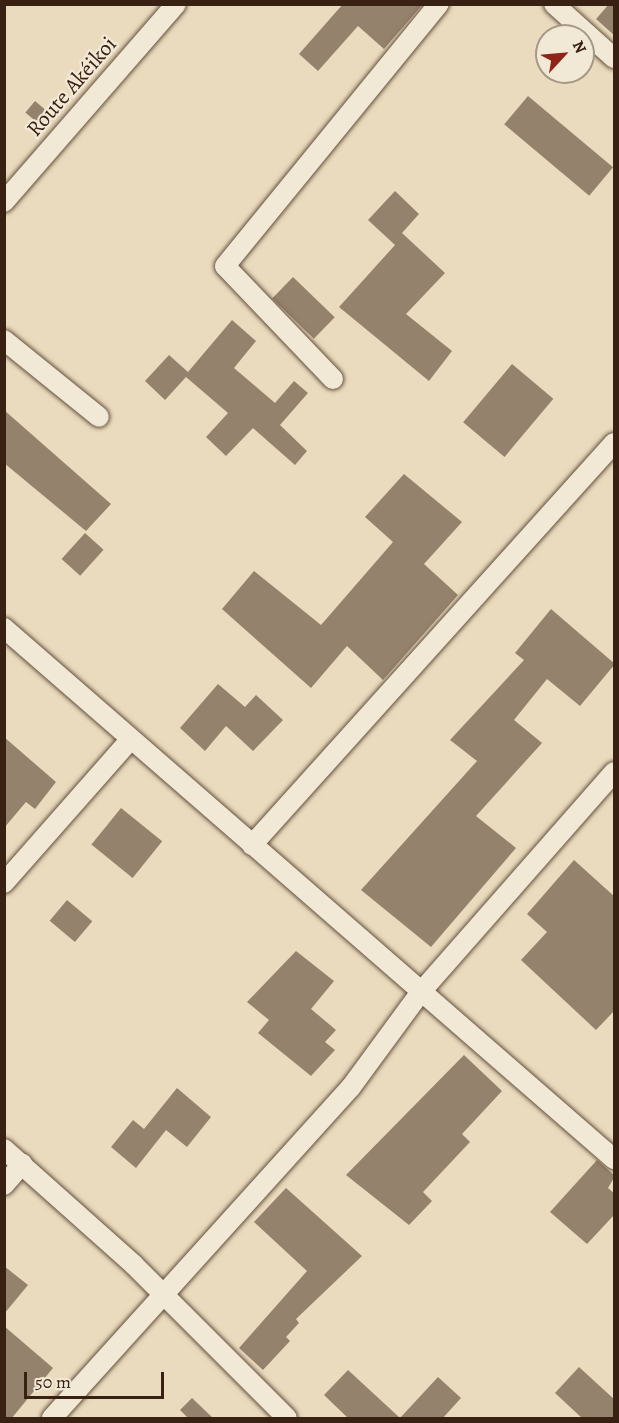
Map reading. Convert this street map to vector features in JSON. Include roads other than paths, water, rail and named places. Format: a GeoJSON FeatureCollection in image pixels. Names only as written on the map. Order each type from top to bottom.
{"type":"FeatureCollection","features":[{"type":"Feature","properties":{"kind":"street","name":"Route Akéikoi"},"geometry":{"type":"LineString","coordinates":[[4,202],[176,4]]}},
{"type":"Feature","properties":{"kind":"street"},"geometry":{"type":"LineString","coordinates":[[333,379],[225,266],[439,4]]}},
{"type":"Feature","properties":{"kind":"street"},"geometry":{"type":"LineString","coordinates":[[554,4],[615,58]]}},
{"type":"Feature","properties":{"kind":"street"},"geometry":{"type":"LineString","coordinates":[[4,340],[99,417]]}},
{"type":"Feature","properties":{"kind":"street"},"geometry":{"type":"LineString","coordinates":[[252,845],[615,443]]}},
{"type":"Feature","properties":{"kind":"street"},"geometry":{"type":"LineString","coordinates":[[4,628],[420,993],[615,1159]]}},
{"type":"Feature","properties":{"kind":"street"},"geometry":{"type":"LineString","coordinates":[[4,883],[131,739]]}},
{"type":"Feature","properties":{"kind":"street"},"geometry":{"type":"LineString","coordinates":[[52,1419],[351,1087],[420,993],[615,772]]}},
{"type":"Feature","properties":{"kind":"street"},"geometry":{"type":"LineString","coordinates":[[4,1149],[164,1293],[287,1419]]}},
{"type":"Feature","properties":{"kind":"street"},"geometry":{"type":"LineString","coordinates":[[4,1185],[22,1164]]}}]}
